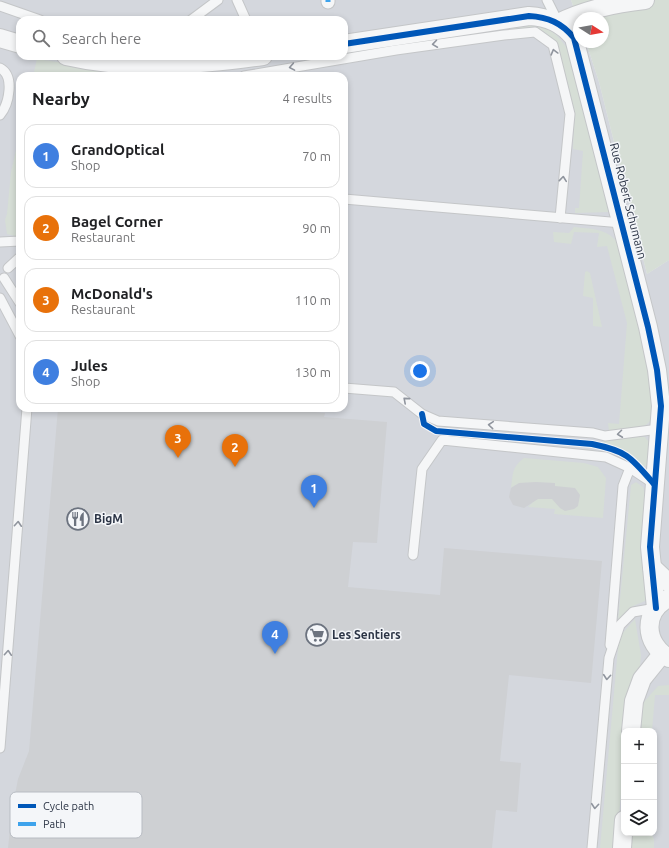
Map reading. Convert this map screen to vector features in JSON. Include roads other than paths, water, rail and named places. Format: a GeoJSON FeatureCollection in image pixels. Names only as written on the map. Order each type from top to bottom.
{"type":"FeatureCollection","features":[{"type":"Feature","properties":{"kind":"street"},"geometry":{"type":"LineString","coordinates":[[558,23],[574,15],[611,4],[645,0]]}},
{"type":"Feature","properties":{"kind":"street","name":"Rue Robert Schumann"},"geometry":{"type":"LineString","coordinates":[[348,43],[529,16],[541,16],[558,23],[574,38],[579,52],[622,223],[657,370],[661,406],[650,547],[652,567],[662,603]]}},
{"type":"Feature","properties":{"kind":"street"},"geometry":{"type":"LineString","coordinates":[[0,38],[16,43]]}},
{"type":"Feature","properties":{"kind":"street"},"geometry":{"type":"LineString","coordinates":[[85,60],[131,70],[227,60]]}},
{"type":"Feature","properties":{"kind":"street"},"geometry":{"type":"LineString","coordinates":[[652,567],[669,583]]}},
{"type":"Feature","properties":{"kind":"street"},"geometry":{"type":"LineString","coordinates":[[631,728],[634,701],[642,679],[665,656],[655,646],[649,627],[651,617],[662,603]]}},
{"type":"Feature","properties":{"kind":"street"},"geometry":{"type":"LineString","coordinates":[[622,848],[623,836]]}},
{"type":"Feature","properties":{"kind":"lane"},"geometry":{"type":"LineString","coordinates":[[196,16],[218,0]]}},
{"type":"Feature","properties":{"kind":"lane"},"geometry":{"type":"LineString","coordinates":[[237,0],[244,16]]}},
{"type":"Feature","properties":{"kind":"lane"},"geometry":{"type":"LineString","coordinates":[[547,0],[558,23]]}},
{"type":"Feature","properties":{"kind":"lane"},"geometry":{"type":"LineString","coordinates":[[0,6],[29,16]]}},
{"type":"Feature","properties":{"kind":"lane"},"geometry":{"type":"LineString","coordinates":[[348,58],[396,50],[535,32],[553,45],[570,114],[560,218]]}},
{"type":"Feature","properties":{"kind":"lane"},"geometry":{"type":"LineString","coordinates":[[267,72],[338,60]]}},
{"type":"Feature","properties":{"kind":"lane"},"geometry":{"type":"LineString","coordinates":[[0,68],[7,73],[10,82],[3,111],[0,115]]}},
{"type":"Feature","properties":{"kind":"lane"},"geometry":{"type":"LineString","coordinates":[[348,199],[622,223]]}},
{"type":"Feature","properties":{"kind":"lane"},"geometry":{"type":"LineString","coordinates":[[0,242],[16,241]]}},
{"type":"Feature","properties":{"kind":"lane"},"geometry":{"type":"LineString","coordinates":[[8,268],[16,261]]}},
{"type":"Feature","properties":{"kind":"lane"},"geometry":{"type":"LineString","coordinates":[[4,278],[16,297]]}},
{"type":"Feature","properties":{"kind":"lane"},"geometry":{"type":"LineString","coordinates":[[0,298],[16,328]]}},
{"type":"Feature","properties":{"kind":"lane"},"geometry":{"type":"LineString","coordinates":[[348,388],[394,392],[422,414],[438,421],[605,436],[659,429]]}},
{"type":"Feature","properties":{"kind":"lane"},"geometry":{"type":"LineString","coordinates":[[0,748],[27,412]]}},
{"type":"Feature","properties":{"kind":"lane"},"geometry":{"type":"LineString","coordinates":[[413,555],[422,469],[442,440],[606,457],[630,468],[654,484]]}},
{"type":"Feature","properties":{"kind":"lane"},"geometry":{"type":"LineString","coordinates":[[592,848],[623,486],[630,468]]}},
{"type":"Feature","properties":{"kind":"lane"},"geometry":{"type":"LineString","coordinates":[[609,658],[620,625],[633,612],[662,603]]}},
{"type":"Feature","properties":{"kind":"place","name":"McDonald's"},"geometry":{"type":"Point","coordinates":[178,458]}},
{"type":"Feature","properties":{"kind":"place","name":"Bagel Corner"},"geometry":{"type":"Point","coordinates":[235,467]}},
{"type":"Feature","properties":{"kind":"place","name":"GrandOptical"},"geometry":{"type":"Point","coordinates":[314,508]}},
{"type":"Feature","properties":{"kind":"place","name":"BigM"},"geometry":{"type":"Point","coordinates":[78,519]}},
{"type":"Feature","properties":{"kind":"place","name":"Les Sentiers"},"geometry":{"type":"Point","coordinates":[317,635]}},
{"type":"Feature","properties":{"kind":"place","name":"Jules"},"geometry":{"type":"Point","coordinates":[275,654]}}]}
